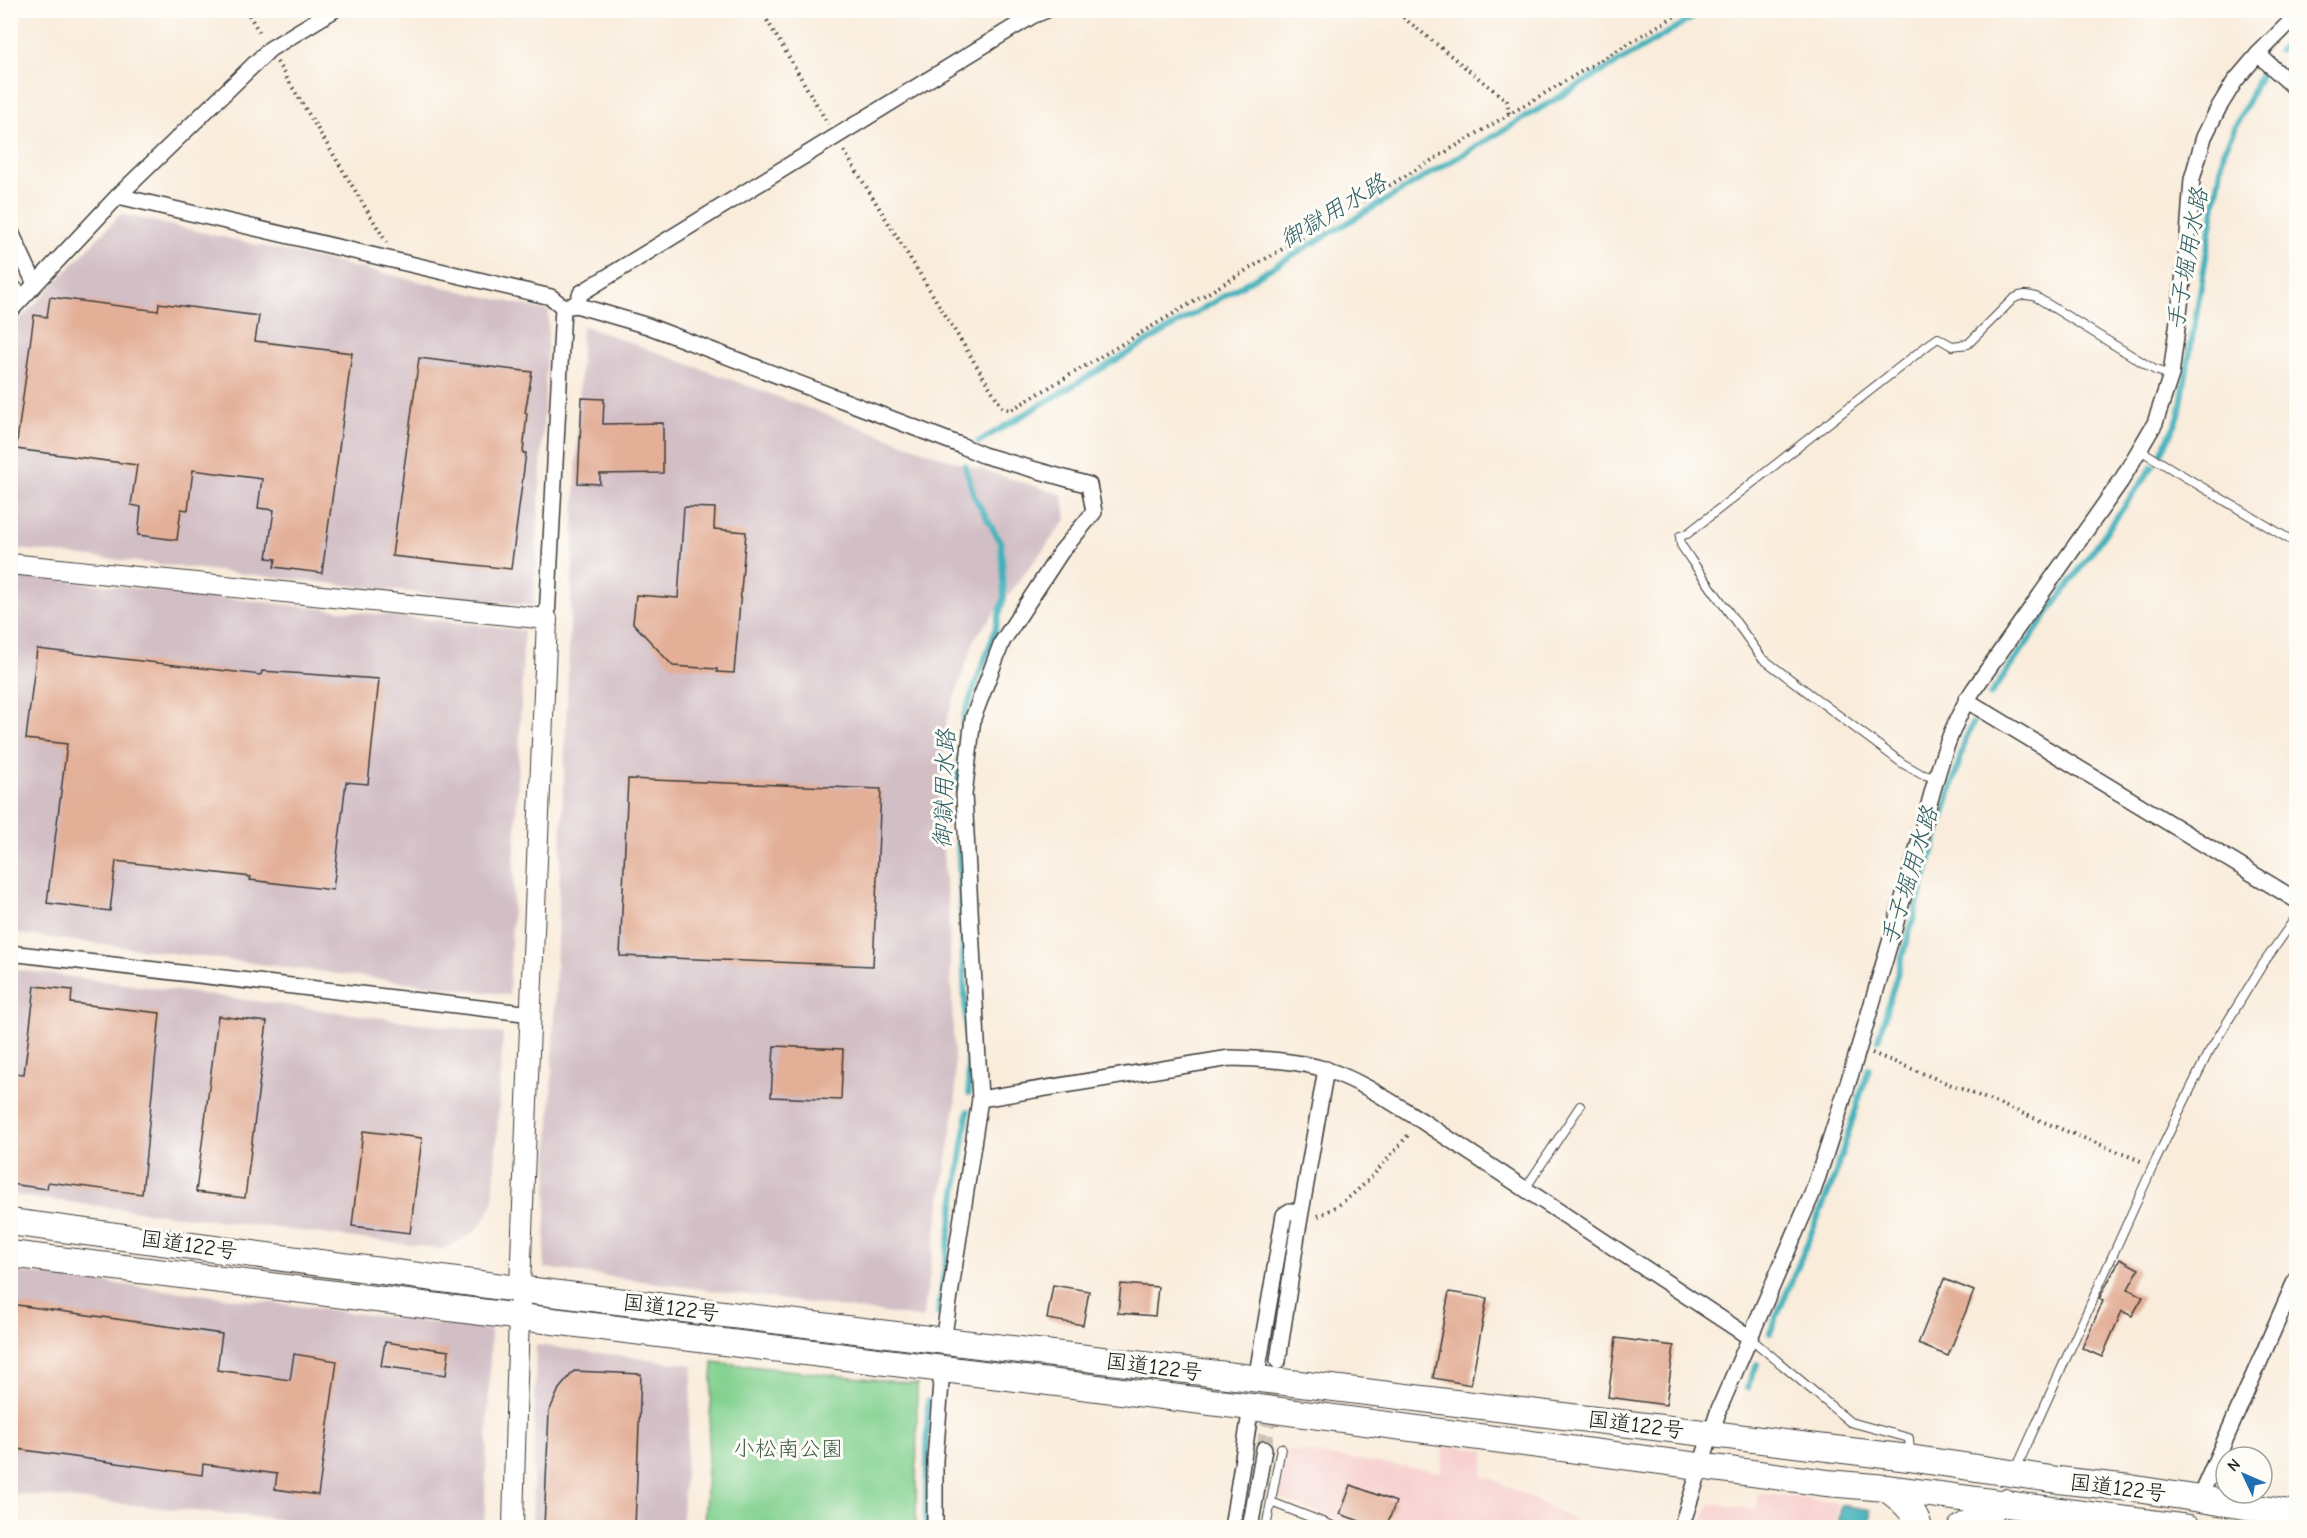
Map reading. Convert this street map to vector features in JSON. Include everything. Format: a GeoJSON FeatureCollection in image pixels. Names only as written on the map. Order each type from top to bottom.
{"type":"FeatureCollection","features":[{"type":"Feature","properties":{"kind":"highway","name":"国道122号"},"geometry":{"type":"LineString","coordinates":[[10,1222],[519,1289],[1909,1458],[2130,1488],[2296,1515]]}},
{"type":"Feature","properties":{"kind":"highway","name":"国道122号"},"geometry":{"type":"LineString","coordinates":[[10,1254],[1251,1407],[1827,1483],[1886,1488],[2178,1526]]}},
{"type":"Feature","properties":{"kind":"highway"},"geometry":{"type":"LineString","coordinates":[[1961,1527],[2001,1504],[2058,1480]]}},
{"type":"Feature","properties":{"kind":"highway"},"geometry":{"type":"LineString","coordinates":[[1886,1488],[1906,1503],[1913,1512],[1919,1527]]}},
{"type":"Feature","properties":{"kind":"highway"},"geometry":{"type":"LineString","coordinates":[[2134,1527],[2178,1526]]}},
{"type":"Feature","properties":{"kind":"street"},"geometry":{"type":"LineString","coordinates":[[10,311],[118,196],[270,49],[334,10]]}},
{"type":"Feature","properties":{"kind":"street"},"geometry":{"type":"LineString","coordinates":[[513,1527],[519,1289],[547,619],[570,306],[581,292],[1032,16],[1047,10]]}},
{"type":"Feature","properties":{"kind":"street"},"geometry":{"type":"LineString","coordinates":[[1681,1527],[1710,1433],[1749,1337],[1812,1194],[1858,1048],[1937,778],[1958,718],[1966,700],[2121,481],[2155,423],[2171,375],[2196,160],[2218,107],[2235,81],[2296,16]]}},
{"type":"Feature","properties":{"kind":"street"},"geometry":{"type":"LineString","coordinates":[[2258,54],[2296,89]]}},
{"type":"Feature","properties":{"kind":"street"},"geometry":{"type":"LineString","coordinates":[[118,196],[551,297],[570,306],[648,326],[982,455],[1089,485],[1094,512],[1061,552],[1002,642],[973,718],[964,795],[980,1099],[943,1341]]}},
{"type":"Feature","properties":{"kind":"street"},"geometry":{"type":"LineString","coordinates":[[10,231],[35,284]]}},
{"type":"Feature","properties":{"kind":"street"},"geometry":{"type":"LineString","coordinates":[[10,285],[23,297]]}},
{"type":"Feature","properties":{"kind":"street"},"geometry":{"type":"LineString","coordinates":[[10,564],[547,619]]}},
{"type":"Feature","properties":{"kind":"street"},"geometry":{"type":"LineString","coordinates":[[1966,700],[2296,900]]}},
{"type":"Feature","properties":{"kind":"street"},"geometry":{"type":"LineString","coordinates":[[10,953],[532,1014]]}},
{"type":"Feature","properties":{"kind":"street"},"geometry":{"type":"LineString","coordinates":[[980,1099],[1230,1058],[1270,1059],[1326,1069],[1369,1088],[1422,1121],[1749,1337]]}},
{"type":"Feature","properties":{"kind":"street"},"geometry":{"type":"LineString","coordinates":[[1278,1361],[1300,1212],[1326,1069]]}},
{"type":"Feature","properties":{"kind":"street"},"geometry":{"type":"LineString","coordinates":[[1256,1380],[1284,1215],[1290,1211],[1300,1212]]}},
{"type":"Feature","properties":{"kind":"street"},"geometry":{"type":"LineString","coordinates":[[2199,1499],[2296,1279]]}},
{"type":"Feature","properties":{"kind":"street"},"geometry":{"type":"LineString","coordinates":[[935,1527],[935,1460],[942,1370]]}},
{"type":"Feature","properties":{"kind":"street"},"geometry":{"type":"LineString","coordinates":[[1232,1527],[1251,1407]]}},
{"type":"Feature","properties":{"kind":"street"},"geometry":{"type":"LineString","coordinates":[[1250,1527],[1263,1449]]}},
{"type":"Feature","properties":{"kind":"lane"},"geometry":{"type":"LineString","coordinates":[[1937,778],[1921,774],[1902,762],[1762,658],[1690,560],[1681,545],[1680,536],[1687,534],[1928,345],[1938,338],[1952,346],[1968,344],[2019,295],[2036,297],[2155,370],[2171,375]]}},
{"type":"Feature","properties":{"kind":"lane"},"geometry":{"type":"LineString","coordinates":[[2140,450],[2289,538],[2296,537]]}},
{"type":"Feature","properties":{"kind":"lane"},"geometry":{"type":"LineString","coordinates":[[2015,1473],[2019,1459],[2153,1166],[2207,1055],[2263,964],[2296,917]]}},
{"type":"Feature","properties":{"kind":"lane"},"geometry":{"type":"LineString","coordinates":[[1524,1190],[1581,1106]]}},
{"type":"Feature","properties":{"kind":"lane"},"geometry":{"type":"LineString","coordinates":[[1749,1337],[1850,1422],[1909,1438],[1909,1458]]}},
{"type":"Feature","properties":{"kind":"lane"},"geometry":{"type":"LineString","coordinates":[[1266,1527],[1281,1448]]}},
{"type":"Feature","properties":{"kind":"lane"},"geometry":{"type":"LineString","coordinates":[[1271,1502],[1338,1527]]}},
{"type":"Feature","properties":{"kind":"path"},"geometry":{"type":"LineString","coordinates":[[246,10],[398,261]]}},
{"type":"Feature","properties":{"kind":"path"},"geometry":{"type":"LineString","coordinates":[[761,10],[835,136],[1002,407],[1011,410],[1685,10]]}},
{"type":"Feature","properties":{"kind":"path"},"geometry":{"type":"LineString","coordinates":[[1394,10],[1507,101],[1509,114]]}},
{"type":"Feature","properties":{"kind":"path"},"geometry":{"type":"LineString","coordinates":[[1858,1048],[2153,1166]]}},
{"type":"Feature","properties":{"kind":"path"},"geometry":{"type":"LineString","coordinates":[[1318,1216],[1342,1204],[1377,1171],[1422,1121]]}},
{"type":"Feature","properties":{"kind":"shaded area"},"geometry":{"type":"Polygon","coordinates":[[[121,214],[549,311],[534,606],[11,548],[10,330],[121,214]]]}},
{"type":"Feature","properties":{"kind":"shaded area"},"geometry":{"type":"Polygon","coordinates":[[[582,325],[947,459],[1063,495],[1066,520],[975,638],[947,719],[938,804],[948,906],[956,1100],[923,1318],[544,1268],[582,325]]]}},
{"type":"Feature","properties":{"kind":"shaded area"},"geometry":{"type":"Polygon","coordinates":[[[11,575],[524,630],[509,995],[11,933],[11,575]]]}},
{"type":"Feature","properties":{"kind":"shaded area"},"geometry":{"type":"Polygon","coordinates":[[[11,969],[503,1034],[493,1203],[483,1222],[471,1235],[443,1249],[11,1195],[11,969]]]}},
{"type":"Feature","properties":{"kind":"shaded area"},"geometry":{"type":"Polygon","coordinates":[[[11,1271],[491,1330],[484,1527],[357,1527],[11,1493],[11,1271]]]}},
{"type":"Feature","properties":{"kind":"shaded area"},"geometry":{"type":"Polygon","coordinates":[[[536,1345],[693,1365],[681,1527],[532,1528],[536,1345]]]}},
{"type":"Feature","properties":{"kind":"shaded area"},"geometry":{"type":"Polygon","coordinates":[[[1443,1445],[1485,1450],[1483,1476],[1575,1520],[1573,1528],[1356,1527],[1279,1498],[1287,1450],[1441,1472],[1443,1445]]]}},
{"type":"Feature","properties":{"kind":"shaded area"},"geometry":{"type":"Polygon","coordinates":[[[1759,1493],[1838,1503],[1836,1522],[1844,1523],[1843,1527],[1701,1527],[1709,1504],[1756,1510],[1759,1493]]]}},
{"type":"Feature","properties":{"kind":"green space","name":"小松南公園"},"geometry":{"type":"Polygon","coordinates":[[[713,1362],[917,1384],[916,1527],[704,1527],[713,1362]]]}},
{"type":"Feature","properties":{"kind":"water"},"geometry":{"type":"Polygon","coordinates":[[[1841,1505],[1871,1510],[1871,1527],[1846,1527],[1848,1522],[1839,1521],[1841,1505]]]}},
{"type":"Feature","properties":{"kind":"building"},"geometry":{"type":"Polygon","coordinates":[[[50,297],[158,311],[159,303],[259,316],[255,341],[352,353],[322,573],[274,567],[276,559],[267,558],[274,510],[258,508],[262,479],[193,470],[188,510],[181,509],[177,540],[138,535],[141,507],[131,505],[137,465],[16,449],[34,315],[47,317],[50,297]]]}},
{"type":"Feature","properties":{"kind":"building"},"geometry":{"type":"Polygon","coordinates":[[[419,358],[532,372],[525,413],[527,413],[523,453],[526,453],[511,569],[392,556],[419,358]]]}},
{"type":"Feature","properties":{"kind":"building"},"geometry":{"type":"Polygon","coordinates":[[[582,398],[604,399],[603,424],[663,423],[663,473],[600,474],[600,484],[578,483],[582,398]]]}},
{"type":"Feature","properties":{"kind":"building"},"geometry":{"type":"Polygon","coordinates":[[[684,507],[715,508],[714,529],[746,532],[734,673],[717,672],[717,669],[673,666],[633,623],[636,595],[678,598],[684,507]]]}},
{"type":"Feature","properties":{"kind":"building"},"geometry":{"type":"Polygon","coordinates":[[[37,649],[261,675],[262,671],[379,679],[368,784],[346,782],[333,890],[250,880],[251,877],[116,861],[110,911],[47,903],[67,744],[26,739],[37,649]]]}},
{"type":"Feature","properties":{"kind":"building"},"geometry":{"type":"Polygon","coordinates":[[[628,779],[881,789],[873,966],[620,956],[628,779]]]}},
{"type":"Feature","properties":{"kind":"building"},"geometry":{"type":"Polygon","coordinates":[[[35,986],[72,990],[71,1003],[160,1013],[142,1194],[48,1182],[47,1189],[10,1184],[10,1073],[24,1074],[35,986]]]}},
{"type":"Feature","properties":{"kind":"building"},"geometry":{"type":"Polygon","coordinates":[[[218,1016],[267,1022],[245,1198],[196,1192],[218,1016]]]}},
{"type":"Feature","properties":{"kind":"building"},"geometry":{"type":"Polygon","coordinates":[[[774,1046],[843,1049],[841,1100],[771,1097],[774,1046]]]}},
{"type":"Feature","properties":{"kind":"building"},"geometry":{"type":"Polygon","coordinates":[[[363,1131],[422,1138],[410,1233],[352,1226],[363,1131]]]}},
{"type":"Feature","properties":{"kind":"building"},"geometry":{"type":"Polygon","coordinates":[[[2120,1259],[2139,1269],[2128,1289],[2143,1297],[2132,1316],[2122,1311],[2102,1357],[2082,1348],[2103,1301],[2099,1299],[2120,1259]]]}},
{"type":"Feature","properties":{"kind":"building"},"geometry":{"type":"Polygon","coordinates":[[[1944,1279],[1974,1291],[1948,1356],[1918,1344],[1944,1279]]]}},
{"type":"Feature","properties":{"kind":"building"},"geometry":{"type":"Polygon","coordinates":[[[1121,1284],[1158,1287],[1155,1316],[1118,1313],[1121,1284]]]}},
{"type":"Feature","properties":{"kind":"building"},"geometry":{"type":"Polygon","coordinates":[[[1053,1285],[1089,1291],[1083,1325],[1047,1319],[1053,1285]]]}},
{"type":"Feature","properties":{"kind":"building"},"geometry":{"type":"Polygon","coordinates":[[[1449,1292],[1487,1298],[1471,1385],[1433,1378],[1449,1292]]]}},
{"type":"Feature","properties":{"kind":"building"},"geometry":{"type":"Polygon","coordinates":[[[10,1304],[222,1334],[217,1370],[290,1380],[294,1354],[337,1361],[318,1495],[275,1489],[277,1474],[203,1464],[202,1475],[10,1448],[10,1304]]]}},
{"type":"Feature","properties":{"kind":"building"},"geometry":{"type":"Polygon","coordinates":[[[1616,1338],[1674,1346],[1666,1405],[1608,1397],[1616,1338]]]}},
{"type":"Feature","properties":{"kind":"building"},"geometry":{"type":"Polygon","coordinates":[[[385,1342],[449,1351],[446,1375],[381,1366],[385,1342]]]}},
{"type":"Feature","properties":{"kind":"building"},"geometry":{"type":"Polygon","coordinates":[[[574,1371],[641,1374],[635,1527],[544,1527],[549,1412],[559,1389],[574,1371]]]}},
{"type":"Feature","properties":{"kind":"building"},"geometry":{"type":"Polygon","coordinates":[[[1351,1485],[1396,1502],[1386,1527],[1376,1527],[1340,1514],[1351,1485]]]}},
{"type":"Feature","properties":{"kind":"waterway","name":"御獄用水路"},"geometry":{"type":"LineString","coordinates":[[978,442],[1706,10]]}},
{"type":"Feature","properties":{"kind":"waterway","name":"手子堀用水路"},"geometry":{"type":"LineString","coordinates":[[2279,51],[2296,35]]}},
{"type":"Feature","properties":{"kind":"waterway","name":"手子堀用水路"},"geometry":{"type":"LineString","coordinates":[[2161,454],[2179,416],[2224,151],[2261,74]]}},
{"type":"Feature","properties":{"kind":"waterway","name":"御獄用水路"},"geometry":{"type":"LineString","coordinates":[[957,790],[964,716],[993,637],[1004,597],[1001,543],[974,496],[965,465]]}},
{"type":"Feature","properties":{"kind":"waterway","name":"手子堀用水路"},"geometry":{"type":"LineString","coordinates":[[1990,695],[2153,466]]}},
{"type":"Feature","properties":{"kind":"waterway","name":"手子堀用水路"},"geometry":{"type":"LineString","coordinates":[[1878,1040],[1966,738],[1973,723]]}},
{"type":"Feature","properties":{"kind":"waterway","name":"御獄用水路"},"geometry":{"type":"LineString","coordinates":[[957,812],[969,1093]]}},
{"type":"Feature","properties":{"kind":"waterway","name":"手子堀用水路"},"geometry":{"type":"LineString","coordinates":[[1770,1333],[1833,1181],[1869,1068]]}},
{"type":"Feature","properties":{"kind":"waterway","name":"御獄用水路"},"geometry":{"type":"LineString","coordinates":[[938,1314],[968,1111]]}},
{"type":"Feature","properties":{"kind":"waterway","name":"手子堀用水路"},"geometry":{"type":"LineString","coordinates":[[1747,1388],[1757,1364]]}},
{"type":"Feature","properties":{"kind":"waterway","name":"御獄用水路"},"geometry":{"type":"LineString","coordinates":[[926,1528],[928,1401]]}},
{"type":"Feature","properties":{"kind":"tunnel"},"geometry":{"type":"LineString","coordinates":[[1264,1449],[1275,1375]]}}]}
